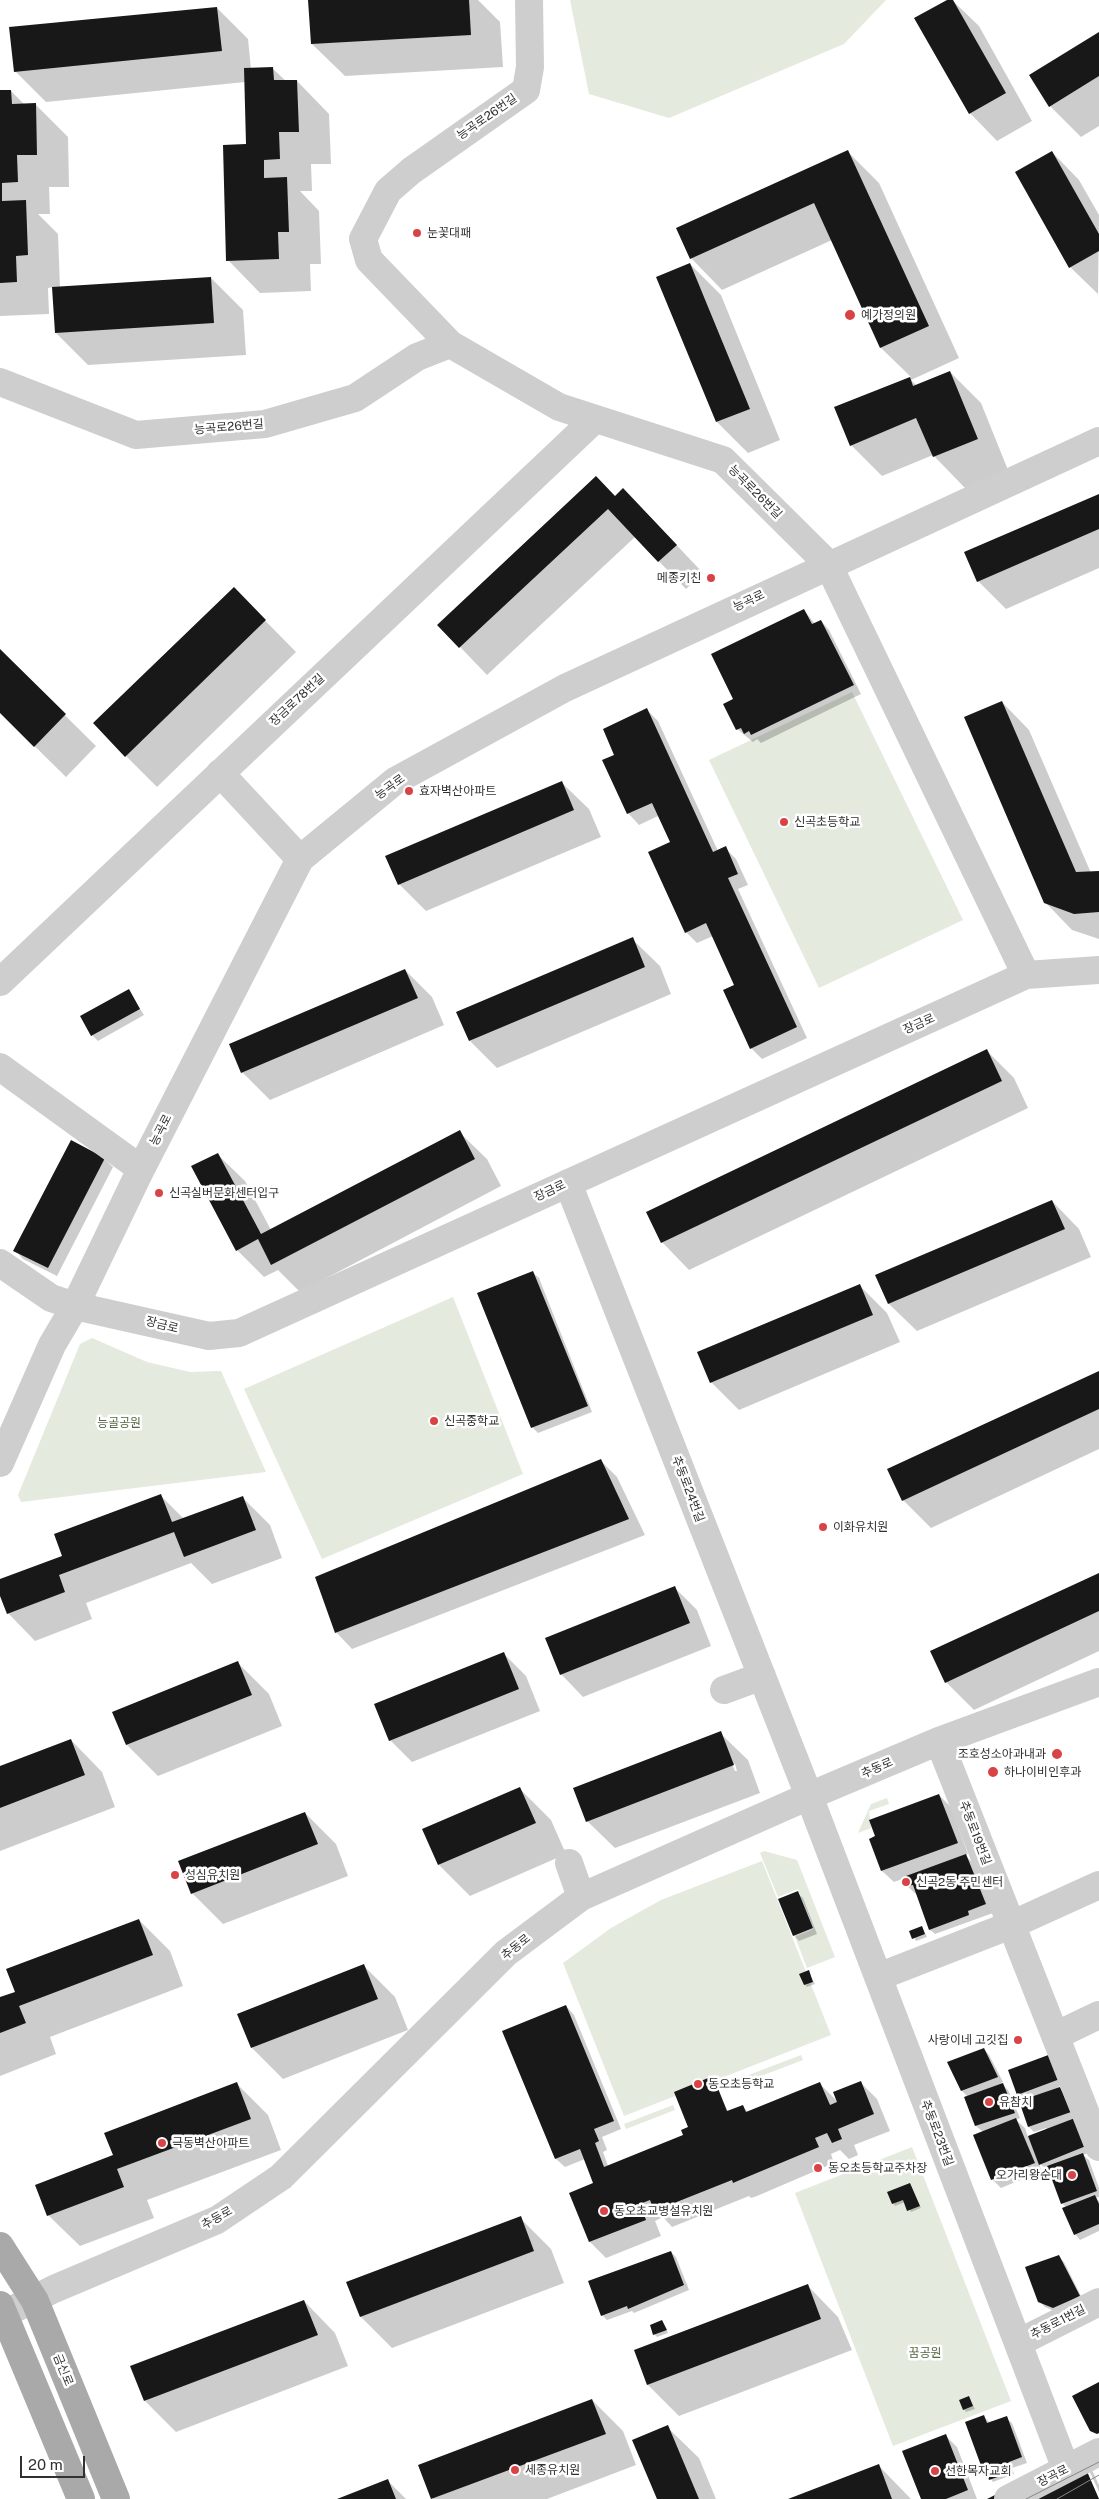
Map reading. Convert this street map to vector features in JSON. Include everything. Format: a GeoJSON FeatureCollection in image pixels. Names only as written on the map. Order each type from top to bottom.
{"type":"FeatureCollection","features":[{"type":"Feature","properties":{"kind":"main road","name":"금신로"},"geometry":{"type":"LineString","coordinates":[[0,2246],[34,2301],[116,2499]]}},
{"type":"Feature","properties":{"kind":"main road"},"geometry":{"type":"LineString","coordinates":[[1,2312],[81,2499]]}},
{"type":"Feature","properties":{"kind":"street","name":"능곡로26번길"},"geometry":{"type":"LineString","coordinates":[[528,0],[530,67],[526,90],[399,181],[388,191],[363,239],[369,260],[450,344],[559,407],[723,460],[828,564],[1026,975]]}},
{"type":"Feature","properties":{"kind":"street"},"geometry":{"type":"LineString","coordinates":[[417,358],[430,341],[421,314]]}},
{"type":"Feature","properties":{"kind":"street","name":"능곡로26번길"},"geometry":{"type":"LineString","coordinates":[[0,382],[136,435],[265,424],[355,398],[417,358],[450,344]]}},
{"type":"Feature","properties":{"kind":"street","name":"장금로78번길"},"geometry":{"type":"LineString","coordinates":[[0,982],[594,419]]}},
{"type":"Feature","properties":{"kind":"street","name":"능곡로"},"geometry":{"type":"LineString","coordinates":[[0,1462],[52,1345],[75,1306],[141,1169],[300,859],[395,781],[565,688],[828,564],[1099,441]]}},
{"type":"Feature","properties":{"kind":"street"},"geometry":{"type":"LineString","coordinates":[[220,773],[300,859]]}},
{"type":"Feature","properties":{"kind":"street","name":"장금로"},"geometry":{"type":"LineString","coordinates":[[0,1263],[51,1298],[75,1306],[209,1336],[239,1333],[1026,975],[1099,970]]}},
{"type":"Feature","properties":{"kind":"street"},"geometry":{"type":"LineString","coordinates":[[0,1067],[141,1169]]}},
{"type":"Feature","properties":{"kind":"street","name":"추동로24번길"},"geometry":{"type":"LineString","coordinates":[[568,1183],[809,1796]]}},
{"type":"Feature","properties":{"kind":"street"},"geometry":{"type":"LineString","coordinates":[[724,1690],[762,1676]]}},
{"type":"Feature","properties":{"kind":"street","name":"추동로"},"geometry":{"type":"LineString","coordinates":[[1,2312],[34,2301],[54,2289],[216,2220],[281,2177],[506,1953],[581,1897],[809,1796],[940,1742],[1099,1682]]}},
{"type":"Feature","properties":{"kind":"street","name":"추동로19번길"},"geometry":{"type":"LineString","coordinates":[[940,1742],[1099,2147]]}},
{"type":"Feature","properties":{"kind":"street","name":"추동로23번길"},"geometry":{"type":"LineString","coordinates":[[809,1796],[1066,2469]]}},
{"type":"Feature","properties":{"kind":"street"},"geometry":{"type":"LineString","coordinates":[[569,1863],[581,1897]]}},
{"type":"Feature","properties":{"kind":"street"},"geometry":{"type":"LineString","coordinates":[[878,1977],[1011,1925],[1099,1885]]}},
{"type":"Feature","properties":{"kind":"street"},"geometry":{"type":"LineString","coordinates":[[1055,2036],[1099,2015]]}},
{"type":"Feature","properties":{"kind":"street","name":"추동로1번길"},"geometry":{"type":"LineString","coordinates":[[1018,2343],[1099,2302]]}},
{"type":"Feature","properties":{"kind":"street","name":"장곡로"},"geometry":{"type":"LineString","coordinates":[[1008,2499],[1099,2452]]}},
{"type":"Feature","properties":{"kind":"green space"},"geometry":{"type":"Polygon","coordinates":[[[570,0],[886,0],[844,44],[669,118],[589,94],[570,0]]]}},
{"type":"Feature","properties":{"kind":"green space"},"geometry":{"type":"Polygon","coordinates":[[[852,692],[963,920],[819,988],[709,760],[852,692]]]}},
{"type":"Feature","properties":{"kind":"green space"},"geometry":{"type":"Polygon","coordinates":[[[453,1297],[523,1474],[322,1559],[244,1389],[453,1297]]]}},
{"type":"Feature","properties":{"kind":"green space","name":"능골공원"},"geometry":{"type":"Polygon","coordinates":[[[92,1338],[147,1362],[190,1372],[221,1371],[266,1472],[21,1502],[18,1495],[80,1344],[92,1338]]]}},
{"type":"Feature","properties":{"kind":"green space"},"geometry":{"type":"Polygon","coordinates":[[[887,1798],[889,1804],[869,1811],[871,1828],[858,1833],[871,1804],[887,1798]]]}},
{"type":"Feature","properties":{"kind":"green space"},"geometry":{"type":"Polygon","coordinates":[[[764,1851],[797,1860],[835,1957],[807,1968],[795,1937],[814,1929],[798,1889],[778,1897],[760,1853],[764,1851]]]}},
{"type":"Feature","properties":{"kind":"green space"},"geometry":{"type":"Polygon","coordinates":[[[762,1861],[831,2035],[624,2116],[563,1963],[611,1928],[661,1900],[762,1861]]]}},
{"type":"Feature","properties":{"kind":"green space"},"geometry":{"type":"Polygon","coordinates":[[[801,2055],[803,2060],[727,2089],[725,2084],[801,2055]]]}},
{"type":"Feature","properties":{"kind":"green space"},"geometry":{"type":"Polygon","coordinates":[[[673,2105],[675,2110],[626,2129],[624,2124],[673,2105]]]}},
{"type":"Feature","properties":{"kind":"green space","name":"꿈공원"},"geometry":{"type":"Polygon","coordinates":[[[912,2147],[1011,2401],[893,2446],[795,2193],[912,2147]]]}},
{"type":"Feature","properties":{"kind":"building"},"geometry":{"type":"Polygon","coordinates":[[[308,0],[469,0],[471,35],[311,44],[308,0]]]}},
{"type":"Feature","properties":{"kind":"building"},"geometry":{"type":"Polygon","coordinates":[[[947,0],[953,0],[1006,93],[969,114],[914,18],[947,0]]]}},
{"type":"Feature","properties":{"kind":"building"},"geometry":{"type":"Polygon","coordinates":[[[217,7],[222,51],[14,72],[9,27],[217,7]]]}},
{"type":"Feature","properties":{"kind":"building"},"geometry":{"type":"Polygon","coordinates":[[[1099,32],[1099,76],[1049,107],[1029,75],[1099,32]]]}},
{"type":"Feature","properties":{"kind":"building"},"geometry":{"type":"Polygon","coordinates":[[[273,67],[274,80],[297,80],[299,132],[279,132],[280,159],[264,160],[264,178],[287,177],[289,232],[278,232],[279,259],[226,261],[223,145],[246,144],[244,68],[273,67]]]}},
{"type":"Feature","properties":{"kind":"building"},"geometry":{"type":"Polygon","coordinates":[[[0,90],[11,90],[12,104],[36,103],[37,155],[17,155],[18,182],[2,183],[2,201],[26,200],[28,255],[16,256],[17,282],[0,283],[0,90]]]}},
{"type":"Feature","properties":{"kind":"building"},"geometry":{"type":"Polygon","coordinates":[[[848,150],[929,326],[880,348],[814,203],[690,259],[676,228],[848,150]]]}},
{"type":"Feature","properties":{"kind":"building"},"geometry":{"type":"Polygon","coordinates":[[[1052,151],[1099,234],[1099,251],[1069,268],[1015,172],[1052,151]]]}},
{"type":"Feature","properties":{"kind":"building"},"geometry":{"type":"Polygon","coordinates":[[[690,263],[750,409],[716,422],[656,277],[690,263]]]}},
{"type":"Feature","properties":{"kind":"building"},"geometry":{"type":"Polygon","coordinates":[[[211,277],[214,323],[55,333],[52,287],[211,277]]]}},
{"type":"Feature","properties":{"kind":"building"},"geometry":{"type":"Polygon","coordinates":[[[950,371],[978,439],[933,457],[916,418],[850,446],[834,407],[910,377],[913,386],[950,371]]]}},
{"type":"Feature","properties":{"kind":"building"},"geometry":{"type":"Polygon","coordinates":[[[596,476],[615,496],[623,488],[677,545],[658,562],[608,509],[459,648],[437,625],[596,476]]]}},
{"type":"Feature","properties":{"kind":"building"},"geometry":{"type":"Polygon","coordinates":[[[1099,494],[1099,529],[977,582],[964,552],[1099,494]]]}},
{"type":"Feature","properties":{"kind":"building"},"geometry":{"type":"Polygon","coordinates":[[[234,587],[266,620],[125,757],[93,723],[234,587]]]}},
{"type":"Feature","properties":{"kind":"building"},"geometry":{"type":"Polygon","coordinates":[[[804,609],[812,624],[821,620],[854,685],[751,735],[749,731],[744,734],[741,728],[736,730],[723,704],[733,699],[711,654],[804,609]]]}},
{"type":"Feature","properties":{"kind":"building"},"geometry":{"type":"Polygon","coordinates":[[[0,649],[66,714],[34,747],[0,713],[0,649]]]}},
{"type":"Feature","properties":{"kind":"building"},"geometry":{"type":"Polygon","coordinates":[[[1002,701],[1076,872],[1099,871],[1099,912],[1074,914],[1044,903],[964,717],[1002,701]]]}},
{"type":"Feature","properties":{"kind":"building"},"geometry":{"type":"Polygon","coordinates":[[[647,708],[713,852],[726,846],[738,874],[728,878],[797,1027],[750,1049],[723,990],[734,985],[706,923],[685,933],[648,852],[670,842],[652,803],[627,814],[602,760],[614,755],[603,729],[647,708]]]}},
{"type":"Feature","properties":{"kind":"building"},"geometry":{"type":"Polygon","coordinates":[[[562,781],[574,810],[398,885],[385,856],[562,781]]]}},
{"type":"Feature","properties":{"kind":"building"},"geometry":{"type":"Polygon","coordinates":[[[633,937],[645,967],[469,1041],[456,1012],[633,937]]]}},
{"type":"Feature","properties":{"kind":"building"},"geometry":{"type":"Polygon","coordinates":[[[405,969],[418,998],[241,1073],[229,1044],[405,969]]]}},
{"type":"Feature","properties":{"kind":"building"},"geometry":{"type":"Polygon","coordinates":[[[129,989],[140,1009],[91,1036],[80,1016],[129,989]]]}},
{"type":"Feature","properties":{"kind":"building"},"geometry":{"type":"Polygon","coordinates":[[[987,1049],[1002,1081],[661,1243],[646,1212],[987,1049]]]}},
{"type":"Feature","properties":{"kind":"building"},"geometry":{"type":"Polygon","coordinates":[[[460,1130],[475,1159],[271,1265],[258,1239],[236,1251],[191,1166],[218,1153],[261,1234],[460,1130]]]}},
{"type":"Feature","properties":{"kind":"building"},"geometry":{"type":"Polygon","coordinates":[[[71,1140],[105,1158],[48,1268],[13,1251],[71,1140]]]}},
{"type":"Feature","properties":{"kind":"building"},"geometry":{"type":"Polygon","coordinates":[[[1052,1200],[1065,1229],[888,1304],[875,1275],[1052,1200]]]}},
{"type":"Feature","properties":{"kind":"building"},"geometry":{"type":"Polygon","coordinates":[[[533,1271],[588,1406],[531,1428],[477,1293],[533,1271]]]}},
{"type":"Feature","properties":{"kind":"building"},"geometry":{"type":"Polygon","coordinates":[[[860,1284],[873,1315],[710,1383],[697,1352],[860,1284]]]}},
{"type":"Feature","properties":{"kind":"building"},"geometry":{"type":"Polygon","coordinates":[[[1099,1371],[1099,1409],[902,1501],[887,1469],[1099,1371]]]}},
{"type":"Feature","properties":{"kind":"building"},"geometry":{"type":"Polygon","coordinates":[[[601,1459],[629,1519],[335,1633],[315,1577],[601,1459]]]}},
{"type":"Feature","properties":{"kind":"building"},"geometry":{"type":"Polygon","coordinates":[[[161,1494],[172,1522],[243,1496],[256,1530],[184,1557],[174,1532],[59,1575],[65,1592],[7,1614],[0,1596],[0,1579],[62,1556],[54,1534],[161,1494]]]}},
{"type":"Feature","properties":{"kind":"building"},"geometry":{"type":"Polygon","coordinates":[[[1099,1573],[1099,1611],[945,1683],[930,1651],[1099,1573]]]}},
{"type":"Feature","properties":{"kind":"building"},"geometry":{"type":"Polygon","coordinates":[[[675,1586],[690,1623],[560,1675],[545,1638],[675,1586]]]}},
{"type":"Feature","properties":{"kind":"building"},"geometry":{"type":"Polygon","coordinates":[[[504,1652],[519,1689],[389,1741],[374,1704],[504,1652]]]}},
{"type":"Feature","properties":{"kind":"building"},"geometry":{"type":"Polygon","coordinates":[[[238,1661],[252,1695],[126,1745],[112,1712],[238,1661]]]}},
{"type":"Feature","properties":{"kind":"building"},"geometry":{"type":"Polygon","coordinates":[[[721,1731],[734,1765],[586,1822],[573,1788],[721,1731]]]}},
{"type":"Feature","properties":{"kind":"building"},"geometry":{"type":"Polygon","coordinates":[[[71,1739],[85,1775],[0,1808],[0,1766],[71,1739]]]}},
{"type":"Feature","properties":{"kind":"building"},"geometry":{"type":"Polygon","coordinates":[[[520,1787],[536,1823],[438,1865],[422,1829],[520,1787]]]}},
{"type":"Feature","properties":{"kind":"building"},"geometry":{"type":"Polygon","coordinates":[[[939,1794],[958,1843],[881,1871],[869,1839],[875,1836],[869,1820],[939,1794]]]}},
{"type":"Feature","properties":{"kind":"building"},"geometry":{"type":"Polygon","coordinates":[[[305,1812],[318,1844],[191,1894],[178,1861],[305,1812]]]}},
{"type":"Feature","properties":{"kind":"building"},"geometry":{"type":"Polygon","coordinates":[[[966,1854],[986,1904],[968,1911],[969,1915],[929,1930],[913,1885],[906,1886],[903,1880],[906,1876],[966,1854]]]}},
{"type":"Feature","properties":{"kind":"building"},"geometry":{"type":"Polygon","coordinates":[[[798,1891],[813,1928],[793,1936],[778,1899],[798,1891]]]}},
{"type":"Feature","properties":{"kind":"building"},"geometry":{"type":"Polygon","coordinates":[[[139,1919],[153,1955],[19,2006],[26,2023],[0,2033],[0,1997],[15,1992],[6,1969],[139,1919]]]}},
{"type":"Feature","properties":{"kind":"building"},"geometry":{"type":"Polygon","coordinates":[[[922,1926],[925,1934],[912,1939],[909,1931],[922,1926]]]}},
{"type":"Feature","properties":{"kind":"building"},"geometry":{"type":"Polygon","coordinates":[[[364,1964],[378,1999],[251,2048],[237,2014],[364,1964]]]}},
{"type":"Feature","properties":{"kind":"building"},"geometry":{"type":"Polygon","coordinates":[[[809,1970],[813,1982],[804,1985],[799,1974],[809,1970]]]}},
{"type":"Feature","properties":{"kind":"building"},"geometry":{"type":"Polygon","coordinates":[[[566,2005],[614,2121],[594,2129],[599,2141],[595,2143],[604,2167],[683,2135],[681,2130],[688,2127],[674,2092],[713,2076],[727,2111],[743,2105],[746,2112],[820,2082],[830,2105],[837,2102],[833,2092],[861,2081],[874,2114],[838,2129],[842,2139],[832,2143],[827,2133],[815,2138],[819,2147],[733,2183],[732,2180],[654,2211],[650,2200],[640,2204],[646,2220],[589,2242],[569,2193],[593,2183],[580,2149],[555,2159],[502,2031],[566,2005]]]}},
{"type":"Feature","properties":{"kind":"building"},"geometry":{"type":"Polygon","coordinates":[[[984,2048],[998,2077],[961,2091],[947,2062],[984,2048]]]}},
{"type":"Feature","properties":{"kind":"building"},"geometry":{"type":"Polygon","coordinates":[[[1051,2054],[1060,2079],[1017,2095],[1008,2070],[1051,2054]]]}},
{"type":"Feature","properties":{"kind":"building"},"geometry":{"type":"Polygon","coordinates":[[[237,2082],[251,2119],[117,2169],[124,2187],[47,2216],[35,2185],[113,2155],[104,2133],[237,2082]]]}},
{"type":"Feature","properties":{"kind":"building"},"geometry":{"type":"Polygon","coordinates":[[[1003,2083],[1015,2113],[975,2126],[964,2097],[1003,2083]]]}},
{"type":"Feature","properties":{"kind":"building"},"geometry":{"type":"Polygon","coordinates":[[[1060,2087],[1071,2112],[1028,2127],[1019,2101],[1060,2087]]]}},
{"type":"Feature","properties":{"kind":"building"},"geometry":{"type":"Polygon","coordinates":[[[1016,2118],[1035,2163],[991,2180],[973,2135],[1016,2118]]]}},
{"type":"Feature","properties":{"kind":"building"},"geometry":{"type":"Polygon","coordinates":[[[1075,2118],[1086,2146],[1039,2165],[1028,2136],[1075,2118]]]}},
{"type":"Feature","properties":{"kind":"building"},"geometry":{"type":"Polygon","coordinates":[[[1083,2153],[1097,2191],[1061,2204],[1047,2166],[1083,2153]]]}},
{"type":"Feature","properties":{"kind":"building"},"geometry":{"type":"Polygon","coordinates":[[[910,2183],[920,2206],[907,2211],[903,2200],[892,2204],[887,2192],[910,2183]]]}},
{"type":"Feature","properties":{"kind":"building"},"geometry":{"type":"Polygon","coordinates":[[[1095,2195],[1099,2204],[1099,2224],[1074,2235],[1062,2208],[1095,2195]]]}},
{"type":"Feature","properties":{"kind":"building"},"geometry":{"type":"Polygon","coordinates":[[[521,2216],[534,2251],[360,2317],[346,2282],[521,2216]]]}},
{"type":"Feature","properties":{"kind":"building"},"geometry":{"type":"Polygon","coordinates":[[[671,2251],[684,2285],[628,2309],[627,2306],[601,2316],[588,2281],[671,2251]]]}},
{"type":"Feature","properties":{"kind":"building"},"geometry":{"type":"Polygon","coordinates":[[[1059,2255],[1080,2296],[1053,2308],[1038,2302],[1025,2267],[1059,2255]]]}},
{"type":"Feature","properties":{"kind":"building"},"geometry":{"type":"Polygon","coordinates":[[[808,2284],[821,2319],[647,2385],[634,2350],[808,2284]]]}},
{"type":"Feature","properties":{"kind":"building"},"geometry":{"type":"Polygon","coordinates":[[[304,2300],[318,2335],[144,2401],[130,2366],[304,2300]]]}},
{"type":"Feature","properties":{"kind":"building"},"geometry":{"type":"Polygon","coordinates":[[[662,2320],[667,2330],[653,2335],[650,2325],[662,2320]]]}},
{"type":"Feature","properties":{"kind":"building"},"geometry":{"type":"Polygon","coordinates":[[[1099,2382],[1099,2433],[1097,2434],[1090,2431],[1072,2396],[1099,2382]]]}},
{"type":"Feature","properties":{"kind":"building"},"geometry":{"type":"Polygon","coordinates":[[[969,2396],[973,2406],[963,2410],[959,2400],[969,2396]]]}},
{"type":"Feature","properties":{"kind":"building"},"geometry":{"type":"Polygon","coordinates":[[[592,2399],[606,2434],[431,2499],[418,2465],[592,2399]]]}},
{"type":"Feature","properties":{"kind":"building"},"geometry":{"type":"Polygon","coordinates":[[[984,2415],[987,2423],[1007,2416],[1022,2457],[1009,2462],[1012,2472],[989,2480],[986,2470],[983,2471],[965,2422],[984,2415]]]}},
{"type":"Feature","properties":{"kind":"building"},"geometry":{"type":"Polygon","coordinates":[[[668,2425],[699,2499],[657,2499],[632,2440],[668,2425]]]}},
{"type":"Feature","properties":{"kind":"building"},"geometry":{"type":"Polygon","coordinates":[[[946,2434],[968,2490],[946,2499],[921,2499],[902,2451],[946,2434]]]}},
{"type":"Feature","properties":{"kind":"building"},"geometry":{"type":"Polygon","coordinates":[[[1079,2453],[1099,2499],[987,2499],[1079,2453]]]}},
{"type":"Feature","properties":{"kind":"building"},"geometry":{"type":"Polygon","coordinates":[[[879,2464],[892,2499],[788,2499],[879,2464]]]}},
{"type":"Feature","properties":{"kind":"building"},"geometry":{"type":"Polygon","coordinates":[[[388,2479],[396,2499],[337,2499],[388,2479]]]}},
{"type":"Feature","properties":{"kind":"tram line"},"geometry":{"type":"LineString","coordinates":[[1026,2499],[1099,2462]]}},
{"type":"Feature","properties":{"kind":"tram line"},"geometry":{"type":"LineString","coordinates":[[1057,2499],[1099,2475]]}},
{"type":"Feature","properties":{"kind":"place","name":"눈꽃대패"},"geometry":{"type":"Point","coordinates":[417,233]}},
{"type":"Feature","properties":{"kind":"place","name":"예가정의원"},"geometry":{"type":"Point","coordinates":[850,315]}},
{"type":"Feature","properties":{"kind":"place","name":"메종키친"},"geometry":{"type":"Point","coordinates":[711,578]}},
{"type":"Feature","properties":{"kind":"place","name":"효자벽산아파트"},"geometry":{"type":"Point","coordinates":[409,791]}},
{"type":"Feature","properties":{"kind":"place","name":"신곡초등학교"},"geometry":{"type":"Point","coordinates":[784,822]}},
{"type":"Feature","properties":{"kind":"place","name":"신곡실버문화센터입구"},"geometry":{"type":"Point","coordinates":[159,1193]}},
{"type":"Feature","properties":{"kind":"place","name":"신곡중학교"},"geometry":{"type":"Point","coordinates":[434,1421]}},
{"type":"Feature","properties":{"kind":"place","name":"이화유치원"},"geometry":{"type":"Point","coordinates":[823,1527]}},
{"type":"Feature","properties":{"kind":"place","name":"조호성소아과내과"},"geometry":{"type":"Point","coordinates":[1057,1754]}},
{"type":"Feature","properties":{"kind":"place","name":"하나이비인후과"},"geometry":{"type":"Point","coordinates":[993,1772]}},
{"type":"Feature","properties":{"kind":"place","name":"성심유치원"},"geometry":{"type":"Point","coordinates":[175,1875]}},
{"type":"Feature","properties":{"kind":"place","name":"신곡2동 주민센터"},"geometry":{"type":"Point","coordinates":[906,1882]}},
{"type":"Feature","properties":{"kind":"place","name":"사랑이네 고깃집"},"geometry":{"type":"Point","coordinates":[1018,2040]}},
{"type":"Feature","properties":{"kind":"place","name":"동오초등학교"},"geometry":{"type":"Point","coordinates":[698,2084]}},
{"type":"Feature","properties":{"kind":"place","name":"유참치"},"geometry":{"type":"Point","coordinates":[989,2102]}},
{"type":"Feature","properties":{"kind":"place","name":"극동벽산아파트"},"geometry":{"type":"Point","coordinates":[162,2143]}},
{"type":"Feature","properties":{"kind":"place","name":"동오초등학교주차장"},"geometry":{"type":"Point","coordinates":[818,2168]}},
{"type":"Feature","properties":{"kind":"place","name":"오가리왕순대"},"geometry":{"type":"Point","coordinates":[1072,2175]}},
{"type":"Feature","properties":{"kind":"place","name":"동오초교병설유치원"},"geometry":{"type":"Point","coordinates":[604,2211]}},
{"type":"Feature","properties":{"kind":"place","name":"세종유치원"},"geometry":{"type":"Point","coordinates":[515,2470]}},
{"type":"Feature","properties":{"kind":"place","name":"선한목자교회"},"geometry":{"type":"Point","coordinates":[935,2471]}}]}
